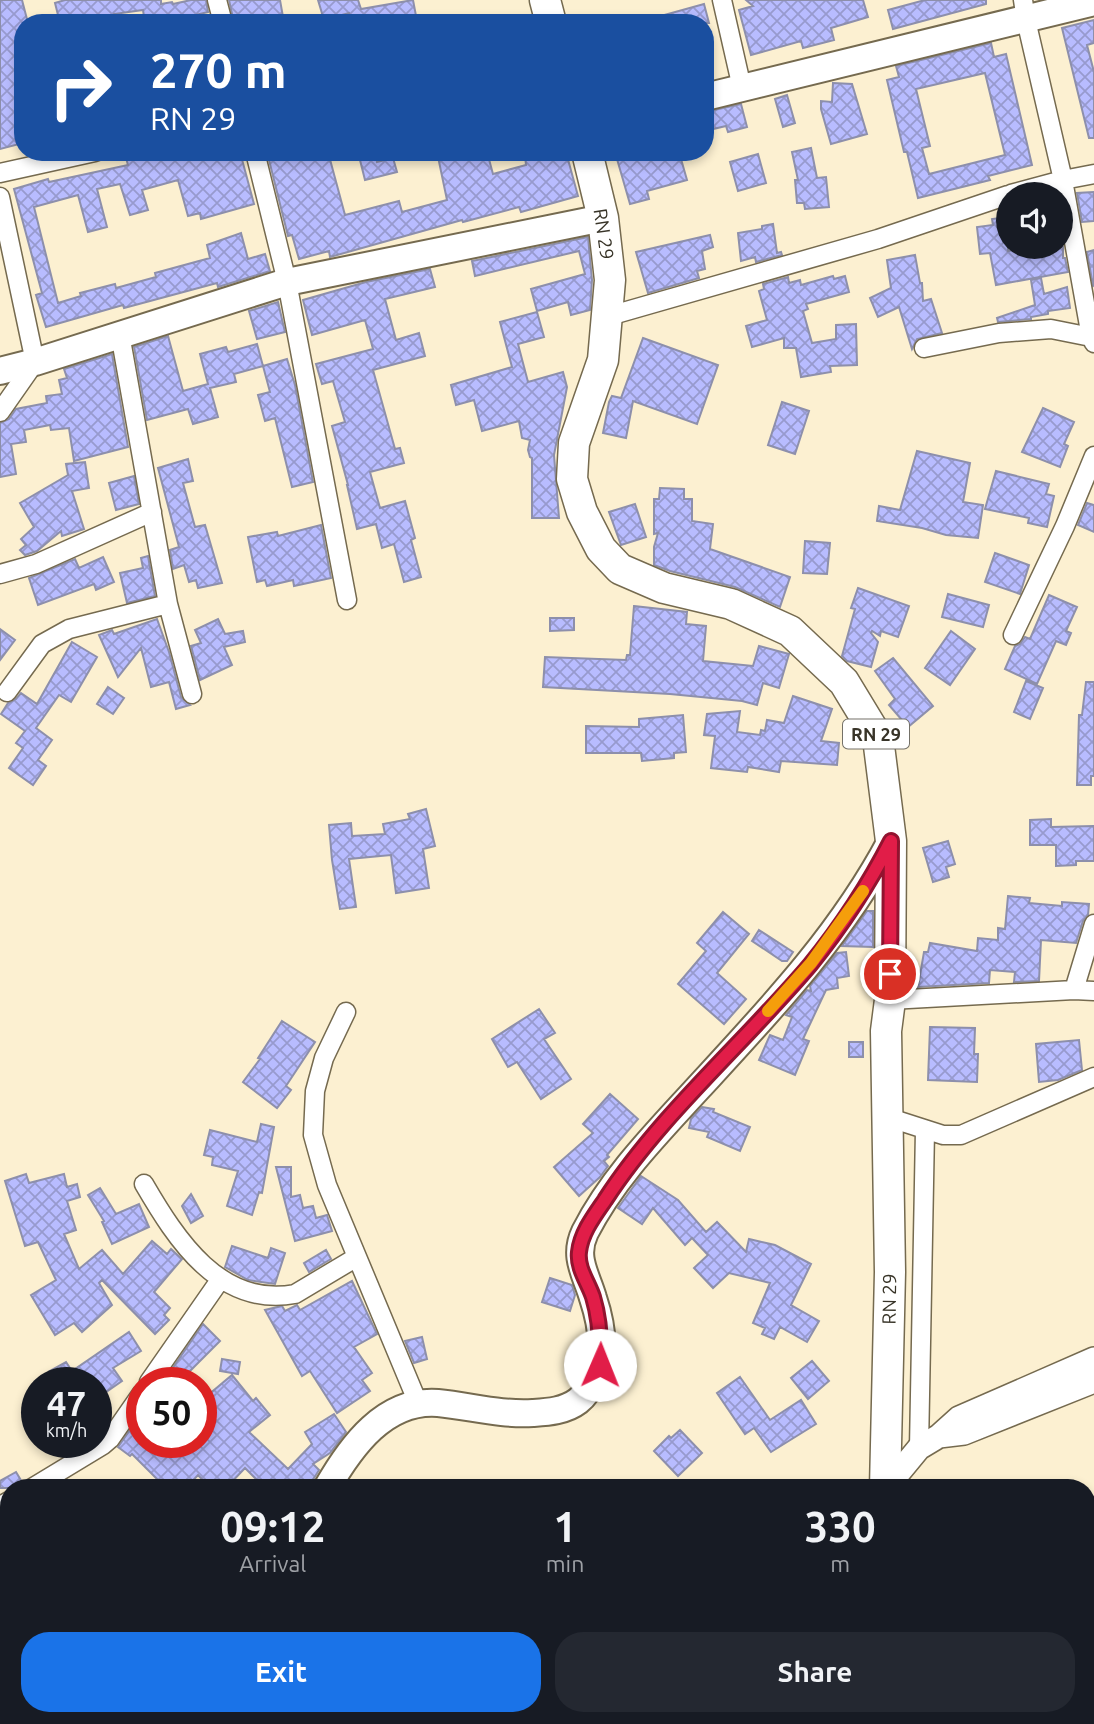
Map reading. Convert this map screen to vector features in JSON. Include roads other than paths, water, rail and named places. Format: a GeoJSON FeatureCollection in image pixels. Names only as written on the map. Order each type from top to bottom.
{"type":"FeatureCollection","features":[{"type":"Feature","properties":{"kind":"main road"},"geometry":{"type":"LineString","coordinates":[[714,95],[1025,10],[1094,2]]}},
{"type":"Feature","properties":{"kind":"main road","name":"RN 29"},"geometry":{"type":"LineString","coordinates":[[589,161],[603,218],[610,280],[609,316],[603,360],[574,443],[572,479],[582,512],[601,549],[620,569],[664,588],[731,604],[790,631],[844,682],[878,738],[891,841],[890,1000],[886,1031],[890,1272],[886,1479]]}},
{"type":"Feature","properties":{"kind":"main road"},"geometry":{"type":"LineString","coordinates":[[0,371],[287,282],[603,218]]}},
{"type":"Feature","properties":{"kind":"main road"},"geometry":{"type":"LineString","coordinates":[[332,1479],[342,1460],[379,1420],[418,1403],[511,1414],[556,1411],[579,1401],[592,1384],[600,1365],[602,1333],[593,1296],[581,1268],[579,1253],[583,1236],[593,1218],[614,1185],[656,1134],[811,963],[872,878],[891,841]]}},
{"type":"Feature","properties":{"kind":"street"},"geometry":{"type":"LineString","coordinates":[[722,0],[742,88]]}},
{"type":"Feature","properties":{"kind":"street"},"geometry":{"type":"LineString","coordinates":[[924,348],[999,333],[1051,329],[1092,340],[1063,180],[1025,10]]}},
{"type":"Feature","properties":{"kind":"street"},"geometry":{"type":"LineString","coordinates":[[0,173],[54,161]]}},
{"type":"Feature","properties":{"kind":"street"},"geometry":{"type":"LineString","coordinates":[[257,161],[287,282],[347,600]]}},
{"type":"Feature","properties":{"kind":"street"},"geometry":{"type":"LineString","coordinates":[[1056,182],[1094,174]]}},
{"type":"Feature","properties":{"kind":"street"},"geometry":{"type":"LineString","coordinates":[[0,197],[35,362],[0,412]]}},
{"type":"Feature","properties":{"kind":"street"},"geometry":{"type":"LineString","coordinates":[[609,316],[878,239],[996,200]]}},
{"type":"Feature","properties":{"kind":"street"},"geometry":{"type":"LineString","coordinates":[[120,334],[168,604],[192,694]]}},
{"type":"Feature","properties":{"kind":"street"},"geometry":{"type":"LineString","coordinates":[[1013,635],[1065,526],[1094,456]]}},
{"type":"Feature","properties":{"kind":"street"},"geometry":{"type":"LineString","coordinates":[[0,574],[36,564],[152,512]]}},
{"type":"Feature","properties":{"kind":"street"},"geometry":{"type":"LineString","coordinates":[[7,692],[42,644],[69,629],[168,604]]}},
{"type":"Feature","properties":{"kind":"street"},"geometry":{"type":"LineString","coordinates":[[1074,990],[1094,925]]}},
{"type":"Feature","properties":{"kind":"street"},"geometry":{"type":"LineString","coordinates":[[890,1000],[1094,991]]}},
{"type":"Feature","properties":{"kind":"street"},"geometry":{"type":"LineString","coordinates":[[346,1012],[324,1058],[315,1091],[313,1136],[327,1185],[418,1403]]}},
{"type":"Feature","properties":{"kind":"street"},"geometry":{"type":"LineString","coordinates":[[887,1118],[943,1135],[961,1135],[1094,1078]]}},
{"type":"Feature","properties":{"kind":"street"},"geometry":{"type":"LineString","coordinates":[[925,1130],[929,1442]]}},
{"type":"Feature","properties":{"kind":"street"},"geometry":{"type":"LineString","coordinates":[[144,1184],[170,1229],[220,1280],[240,1290],[284,1296],[295,1294],[357,1257]]}},
{"type":"Feature","properties":{"kind":"street"},"geometry":{"type":"LineString","coordinates":[[159,1367],[220,1280]]}},
{"type":"Feature","properties":{"kind":"street"},"geometry":{"type":"LineString","coordinates":[[894,1479],[929,1442],[959,1418],[1094,1359]]}},
{"type":"Feature","properties":{"kind":"street"},"geometry":{"type":"LineString","coordinates":[[929,1442],[964,1433],[1094,1381]]}},
{"type":"Feature","properties":{"kind":"street"},"geometry":{"type":"LineString","coordinates":[[47,1479],[103,1446],[126,1416]]}}]}
